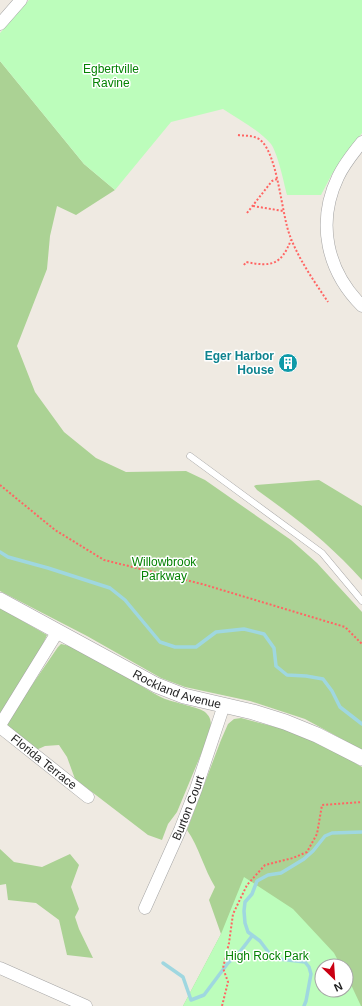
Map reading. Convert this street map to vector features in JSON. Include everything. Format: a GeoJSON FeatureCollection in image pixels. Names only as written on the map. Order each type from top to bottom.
{"type":"FeatureCollection","features":[{"type":"Feature","properties":{"kind":"street"},"geometry":{"type":"LineString","coordinates":[[0,24],[20,0]]}},
{"type":"Feature","properties":{"kind":"street"},"geometry":{"type":"LineString","coordinates":[[362,142],[346,162],[333,187],[327,213],[326,230],[328,246],[334,265],[351,295],[362,306]]}},
{"type":"Feature","properties":{"kind":"street","name":"Rockland Avenue"},"geometry":{"type":"LineString","coordinates":[[0,600],[156,685],[184,696],[253,712],[284,722],[317,735],[362,758]]}},
{"type":"Feature","properties":{"kind":"street","name":"Florida Terrace"},"geometry":{"type":"LineString","coordinates":[[58,632],[0,726],[88,797]]}},
{"type":"Feature","properties":{"kind":"street","name":"Burton Court"},"geometry":{"type":"LineString","coordinates":[[145,908],[180,830],[196,789],[224,705]]}},
{"type":"Feature","properties":{"kind":"street"},"geometry":{"type":"LineString","coordinates":[[0,968],[86,1006]]}},
{"type":"Feature","properties":{"kind":"lane"},"geometry":{"type":"LineString","coordinates":[[190,456],[322,553],[362,601]]}},
{"type":"Feature","properties":{"kind":"path"},"geometry":{"type":"LineString","coordinates":[[238,135],[252,136],[260,140],[270,154],[291,240],[296,251],[328,302]]}},
{"type":"Feature","properties":{"kind":"path"},"geometry":{"type":"LineString","coordinates":[[247,213],[272,181],[277,179]]}},
{"type":"Feature","properties":{"kind":"path"},"geometry":{"type":"LineString","coordinates":[[252,206],[283,211]]}},
{"type":"Feature","properties":{"kind":"path"},"geometry":{"type":"LineString","coordinates":[[244,266],[246,262],[259,265],[273,263],[283,256],[291,240]]}},
{"type":"Feature","properties":{"kind":"path"},"geometry":{"type":"LineString","coordinates":[[0,485],[55,530],[104,560],[202,584],[345,627],[362,644]]}},
{"type":"Feature","properties":{"kind":"path"},"geometry":{"type":"LineString","coordinates":[[222,1006],[228,982],[223,968],[234,914],[247,884],[266,865],[293,858],[306,852],[317,834],[322,805],[362,802]]}},
{"type":"Feature","properties":{"kind":"green space","name":"Egbertville Ravine"},"geometry":{"type":"Polygon","coordinates":[[[29,0],[362,0],[362,133],[332,174],[321,195],[287,195],[278,161],[271,144],[254,129],[223,109],[171,122],[115,190],[84,164],[0,61],[0,33],[29,0]]]}},
{"type":"Feature","properties":{"kind":"green space","name":"Willowbrook Parkway"},"geometry":{"type":"Polygon","coordinates":[[[0,61],[84,164],[115,190],[76,215],[57,206],[50,236],[47,269],[17,346],[35,392],[64,432],[96,458],[126,472],[186,471],[205,480],[291,540],[317,563],[362,612],[362,750],[305,719],[250,701],[185,687],[161,678],[87,636],[0,591],[0,61]]]}},
{"type":"Feature","properties":{"kind":"green space"},"geometry":{"type":"Polygon","coordinates":[[[319,480],[362,506],[362,580],[325,543],[299,521],[257,490],[254,486],[319,480]]]}},
{"type":"Feature","properties":{"kind":"green space"},"geometry":{"type":"Polygon","coordinates":[[[0,608],[47,635],[39,653],[0,715],[0,608]]]}},
{"type":"Feature","properties":{"kind":"green space"},"geometry":{"type":"Polygon","coordinates":[[[61,644],[74,647],[101,660],[152,693],[165,699],[202,710],[208,715],[211,726],[209,735],[177,812],[168,824],[162,840],[148,835],[75,779],[67,757],[59,745],[45,746],[34,751],[7,726],[8,720],[61,644]]]}},
{"type":"Feature","properties":{"kind":"green space"},"geometry":{"type":"Polygon","coordinates":[[[241,718],[291,731],[326,746],[362,767],[362,1006],[183,1006],[221,934],[209,900],[215,887],[187,830],[228,724],[234,719],[241,718]]]}},
{"type":"Feature","properties":{"kind":"green space"},"geometry":{"type":"Polygon","coordinates":[[[0,849],[14,862],[42,867],[70,854],[79,865],[71,887],[79,909],[75,917],[93,958],[67,955],[59,920],[36,903],[8,900],[6,884],[0,885],[0,849]]]}},
{"type":"Feature","properties":{"kind":"green space","name":"High Rock Park"},"geometry":{"type":"Polygon","coordinates":[[[244,877],[293,909],[334,953],[337,958],[314,958],[314,998],[354,998],[354,991],[361,1006],[183,1006],[221,934],[244,877]]]}},
{"type":"Feature","properties":{"kind":"waterway"},"geometry":{"type":"LineString","coordinates":[[0,552],[8,557],[110,588],[125,600],[160,642],[175,647],[196,647],[216,632],[244,629],[264,634],[274,648],[276,666],[287,675],[323,679],[332,691],[340,707],[362,724]]}},
{"type":"Feature","properties":{"kind":"waterway"},"geometry":{"type":"LineString","coordinates":[[304,1006],[311,974],[309,967],[305,962],[272,957],[260,941],[248,932],[245,923],[245,902],[252,894],[257,881],[268,875],[281,873],[304,859],[313,851],[325,836],[332,833],[362,832]]}},
{"type":"Feature","properties":{"kind":"waterway"},"geometry":{"type":"LineString","coordinates":[[163,963],[183,977],[191,1000],[204,995],[228,963],[239,953],[252,936]]}},
{"type":"Feature","properties":{"kind":"place","name":"Eger Harbor House"},"geometry":{"type":"Point","coordinates":[288,363]}}]}
